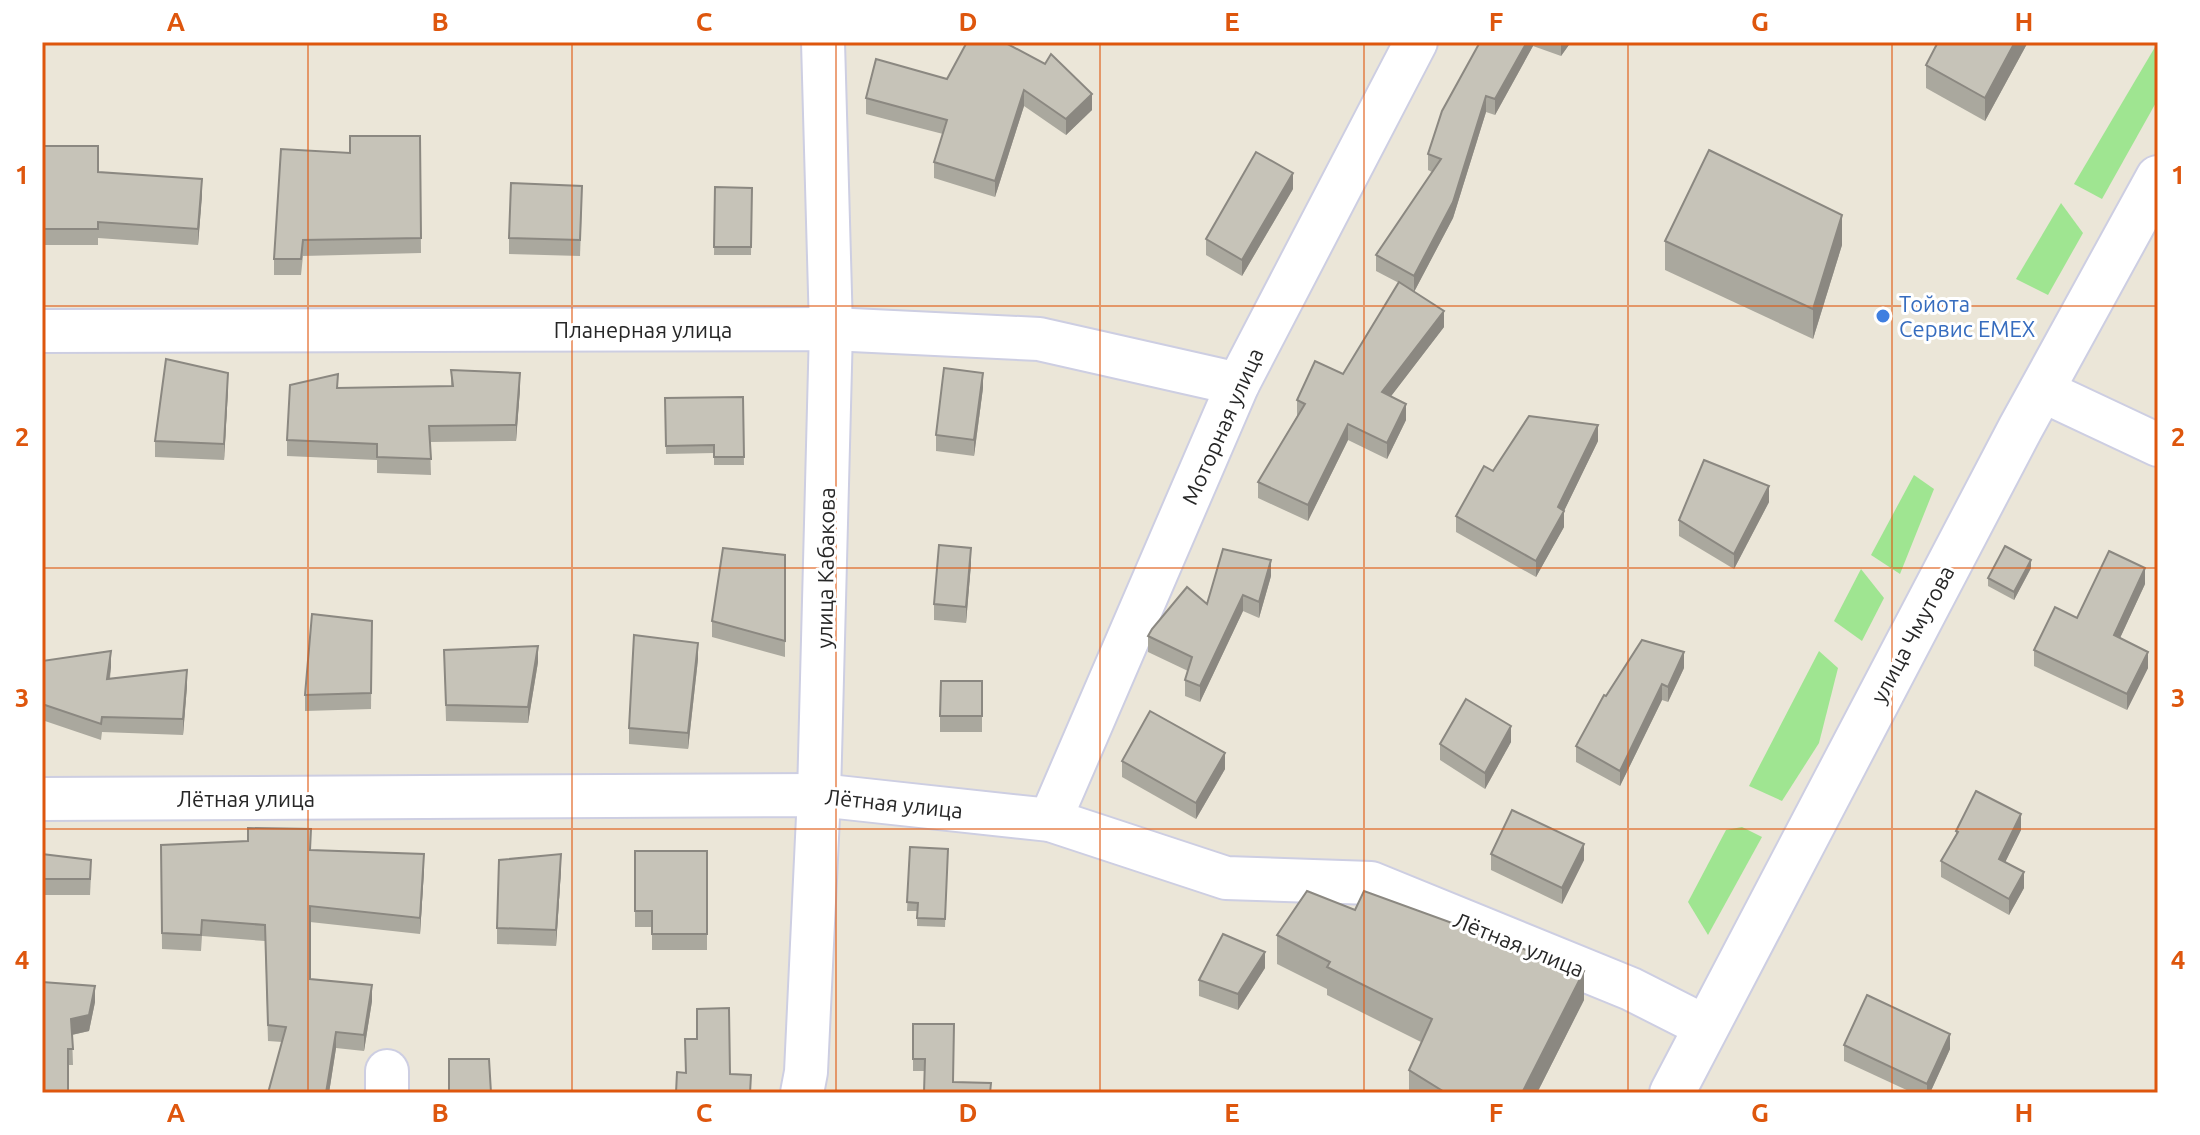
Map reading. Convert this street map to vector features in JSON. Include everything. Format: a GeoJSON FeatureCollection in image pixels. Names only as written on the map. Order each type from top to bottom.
{"type":"FeatureCollection","features":[{"type":"Feature","properties":{"kind":"main road","name":"улица Чмутова"},"geometry":{"type":"LineString","coordinates":[[1672,1093],[2041,390],[2158,178]]}},
{"type":"Feature","properties":{"kind":"street","name":"улица Кабакова"},"geometry":{"type":"LineString","coordinates":[[802,1093],[806,1072],[819,795],[831,329],[823,42]]}},
{"type":"Feature","properties":{"kind":"street","name":"Моторная улица"},"geometry":{"type":"LineString","coordinates":[[1050,820],[1238,384],[1416,42]]}},
{"type":"Feature","properties":{"kind":"street","name":"Планерная улица"},"geometry":{"type":"LineString","coordinates":[[42,331],[831,329],[1039,339],[1238,384]]}},
{"type":"Feature","properties":{"kind":"street"},"geometry":{"type":"LineString","coordinates":[[2041,390],[2158,445]]}},
{"type":"Feature","properties":{"kind":"street","name":"Лётная улица"},"geometry":{"type":"LineString","coordinates":[[42,799],[819,795],[1050,820],[1226,878],[1371,883],[1631,989],[1706,1027]]}},
{"type":"Feature","properties":{"kind":"green space"},"geometry":{"type":"Polygon","coordinates":[[[2158,42],[2158,99],[2102,199],[2074,184],[2158,42]]]}},
{"type":"Feature","properties":{"kind":"green space"},"geometry":{"type":"Polygon","coordinates":[[[2061,203],[2083,233],[2048,295],[2016,279],[2061,203]]]}},
{"type":"Feature","properties":{"kind":"green space"},"geometry":{"type":"Polygon","coordinates":[[[1914,475],[1934,489],[1900,574],[1871,555],[1914,475]]]}},
{"type":"Feature","properties":{"kind":"green space"},"geometry":{"type":"Polygon","coordinates":[[[1861,569],[1884,598],[1862,641],[1834,621],[1861,569]]]}},
{"type":"Feature","properties":{"kind":"green space"},"geometry":{"type":"Polygon","coordinates":[[[1819,651],[1838,668],[1819,743],[1782,801],[1749,786],[1819,651]]]}},
{"type":"Feature","properties":{"kind":"green space"},"geometry":{"type":"Polygon","coordinates":[[[1742,827],[1762,837],[1708,935],[1688,902],[1726,830],[1742,827]]]}},
{"type":"Feature","properties":{"kind":"building"},"geometry":{"type":"Polygon","coordinates":[[[967,42],[1004,42],[1045,64],[1051,54],[1092,94],[1066,119],[1024,90],[995,181],[934,162],[947,120],[866,98],[876,59],[947,79],[967,42]]]}},
{"type":"Feature","properties":{"kind":"building"},"geometry":{"type":"Polygon","coordinates":[[[1480,42],[1527,42],[1495,99],[1486,96],[1453,202],[1414,276],[1376,255],[1441,159],[1428,154],[1442,111],[1480,42]]]}},
{"type":"Feature","properties":{"kind":"building"},"geometry":{"type":"Polygon","coordinates":[[[1938,42],[2015,42],[1985,98],[1926,65],[1938,42]]]}},
{"type":"Feature","properties":{"kind":"building"},"geometry":{"type":"Polygon","coordinates":[[[350,136],[420,136],[421,238],[303,240],[301,259],[274,259],[281,149],[350,153],[350,136]]]}},
{"type":"Feature","properties":{"kind":"building"},"geometry":{"type":"Polygon","coordinates":[[[42,146],[98,146],[98,172],[202,179],[198,229],[98,222],[98,229],[42,229],[42,146]]]}},
{"type":"Feature","properties":{"kind":"building"},"geometry":{"type":"Polygon","coordinates":[[[1709,150],[1842,215],[1813,309],[1665,241],[1709,150]]]}},
{"type":"Feature","properties":{"kind":"building"},"geometry":{"type":"Polygon","coordinates":[[[1256,152],[1293,173],[1242,260],[1206,239],[1256,152]]]}},
{"type":"Feature","properties":{"kind":"building"},"geometry":{"type":"Polygon","coordinates":[[[511,183],[582,186],[580,240],[509,238],[511,183]]]}},
{"type":"Feature","properties":{"kind":"building"},"geometry":{"type":"Polygon","coordinates":[[[715,187],[752,188],[751,247],[714,247],[715,187]]]}},
{"type":"Feature","properties":{"kind":"building"},"geometry":{"type":"Polygon","coordinates":[[[1399,282],[1444,311],[1382,392],[1406,404],[1387,443],[1348,424],[1308,505],[1258,482],[1305,404],[1297,400],[1315,361],[1343,374],[1399,282]]]}},
{"type":"Feature","properties":{"kind":"building"},"geometry":{"type":"Polygon","coordinates":[[[166,359],[228,373],[224,444],[155,441],[166,359]]]}},
{"type":"Feature","properties":{"kind":"building"},"geometry":{"type":"Polygon","coordinates":[[[944,368],[983,373],[974,440],[936,435],[944,368]]]}},
{"type":"Feature","properties":{"kind":"building"},"geometry":{"type":"Polygon","coordinates":[[[451,370],[520,373],[516,425],[429,426],[431,459],[377,457],[377,444],[287,440],[290,385],[338,374],[337,388],[453,386],[451,370]]]}},
{"type":"Feature","properties":{"kind":"building"},"geometry":{"type":"Polygon","coordinates":[[[743,397],[744,457],[714,457],[714,445],[666,446],[665,398],[743,397]]]}},
{"type":"Feature","properties":{"kind":"building"},"geometry":{"type":"Polygon","coordinates":[[[1529,416],[1598,425],[1558,507],[1564,511],[1536,561],[1456,516],[1484,466],[1493,471],[1529,416]]]}},
{"type":"Feature","properties":{"kind":"building"},"geometry":{"type":"Polygon","coordinates":[[[1704,460],[1769,486],[1734,554],[1679,520],[1704,460]]]}},
{"type":"Feature","properties":{"kind":"building"},"geometry":{"type":"Polygon","coordinates":[[[939,545],[971,548],[966,607],[934,604],[939,545]]]}},
{"type":"Feature","properties":{"kind":"building"},"geometry":{"type":"Polygon","coordinates":[[[2005,546],[2031,560],[2014,592],[1988,578],[2005,546]]]}},
{"type":"Feature","properties":{"kind":"building"},"geometry":{"type":"Polygon","coordinates":[[[723,548],[785,555],[785,641],[712,621],[723,548]]]}},
{"type":"Feature","properties":{"kind":"building"},"geometry":{"type":"Polygon","coordinates":[[[1223,549],[1271,560],[1259,602],[1243,595],[1200,686],[1185,680],[1192,657],[1148,636],[1187,587],[1207,604],[1223,549]]]}},
{"type":"Feature","properties":{"kind":"building"},"geometry":{"type":"Polygon","coordinates":[[[2109,551],[2145,568],[2114,635],[2148,652],[2127,694],[2034,650],[2055,607],[2077,618],[2109,551]]]}},
{"type":"Feature","properties":{"kind":"building"},"geometry":{"type":"Polygon","coordinates":[[[312,614],[372,621],[371,693],[305,695],[312,614]]]}},
{"type":"Feature","properties":{"kind":"building"},"geometry":{"type":"Polygon","coordinates":[[[634,635],[698,643],[688,733],[629,728],[634,635]]]}},
{"type":"Feature","properties":{"kind":"building"},"geometry":{"type":"Polygon","coordinates":[[[1642,640],[1684,652],[1668,687],[1662,684],[1620,771],[1576,746],[1604,695],[1642,640]]]}},
{"type":"Feature","properties":{"kind":"building"},"geometry":{"type":"Polygon","coordinates":[[[538,646],[528,707],[446,705],[444,650],[538,646]]]}},
{"type":"Feature","properties":{"kind":"building"},"geometry":{"type":"Polygon","coordinates":[[[111,651],[107,679],[187,670],[183,719],[102,717],[101,724],[42,704],[42,661],[111,651]]]}},
{"type":"Feature","properties":{"kind":"building"},"geometry":{"type":"Polygon","coordinates":[[[941,681],[982,681],[982,716],[940,716],[941,681]]]}},
{"type":"Feature","properties":{"kind":"building"},"geometry":{"type":"Polygon","coordinates":[[[1466,699],[1511,726],[1485,773],[1440,744],[1466,699]]]}},
{"type":"Feature","properties":{"kind":"building"},"geometry":{"type":"Polygon","coordinates":[[[1150,711],[1225,753],[1196,803],[1122,761],[1150,711]]]}},
{"type":"Feature","properties":{"kind":"building"},"geometry":{"type":"Polygon","coordinates":[[[1976,791],[2021,814],[1999,859],[2024,872],[2009,899],[1941,861],[1976,791]]]}},
{"type":"Feature","properties":{"kind":"building"},"geometry":{"type":"Polygon","coordinates":[[[1512,810],[1584,844],[1562,888],[1491,854],[1512,810]]]}},
{"type":"Feature","properties":{"kind":"building"},"geometry":{"type":"Polygon","coordinates":[[[248,828],[311,829],[310,850],[424,854],[420,918],[310,906],[310,979],[372,985],[364,1035],[336,1032],[326,1093],[268,1093],[286,1027],[268,1025],[265,925],[202,920],[201,935],[162,933],[161,845],[248,841],[248,828]]]}},
{"type":"Feature","properties":{"kind":"building"},"geometry":{"type":"Polygon","coordinates":[[[910,847],[948,849],[945,919],[917,918],[918,903],[907,902],[910,847]]]}},
{"type":"Feature","properties":{"kind":"building"},"geometry":{"type":"Polygon","coordinates":[[[635,851],[707,851],[707,934],[652,934],[652,911],[635,911],[635,851]]]}},
{"type":"Feature","properties":{"kind":"building"},"geometry":{"type":"Polygon","coordinates":[[[42,854],[91,860],[90,879],[42,879],[42,854]]]}},
{"type":"Feature","properties":{"kind":"building"},"geometry":{"type":"Polygon","coordinates":[[[561,854],[556,930],[497,928],[499,860],[561,854]]]}},
{"type":"Feature","properties":{"kind":"building"},"geometry":{"type":"Polygon","coordinates":[[[1307,891],[1355,910],[1364,891],[1584,971],[1522,1093],[1446,1093],[1409,1070],[1432,1019],[1327,967],[1330,962],[1277,935],[1307,891]]]}},
{"type":"Feature","properties":{"kind":"building"},"geometry":{"type":"Polygon","coordinates":[[[1223,934],[1265,952],[1238,994],[1199,980],[1223,934]]]}},
{"type":"Feature","properties":{"kind":"building"},"geometry":{"type":"Polygon","coordinates":[[[42,982],[95,986],[89,1015],[71,1019],[73,1049],[68,1049],[68,1093],[42,1093],[42,982]]]}},
{"type":"Feature","properties":{"kind":"building"},"geometry":{"type":"Polygon","coordinates":[[[1867,995],[1950,1034],[1927,1084],[1844,1045],[1867,995]]]}},
{"type":"Feature","properties":{"kind":"building"},"geometry":{"type":"Polygon","coordinates":[[[729,1008],[730,1074],[751,1075],[750,1093],[676,1093],[677,1072],[686,1073],[685,1039],[697,1039],[697,1009],[729,1008]]]}},
{"type":"Feature","properties":{"kind":"building"},"geometry":{"type":"Polygon","coordinates":[[[913,1024],[954,1024],[953,1082],[991,1083],[990,1093],[924,1093],[925,1059],[913,1059],[913,1024]]]}},
{"type":"Feature","properties":{"kind":"building"},"geometry":{"type":"Polygon","coordinates":[[[449,1059],[489,1059],[491,1093],[449,1093],[449,1059]]]}},
{"type":"Feature","properties":{"kind":"place","name":"Тойота Сервис EMEX"},"geometry":{"type":"Point","coordinates":[1883,316]}}]}
